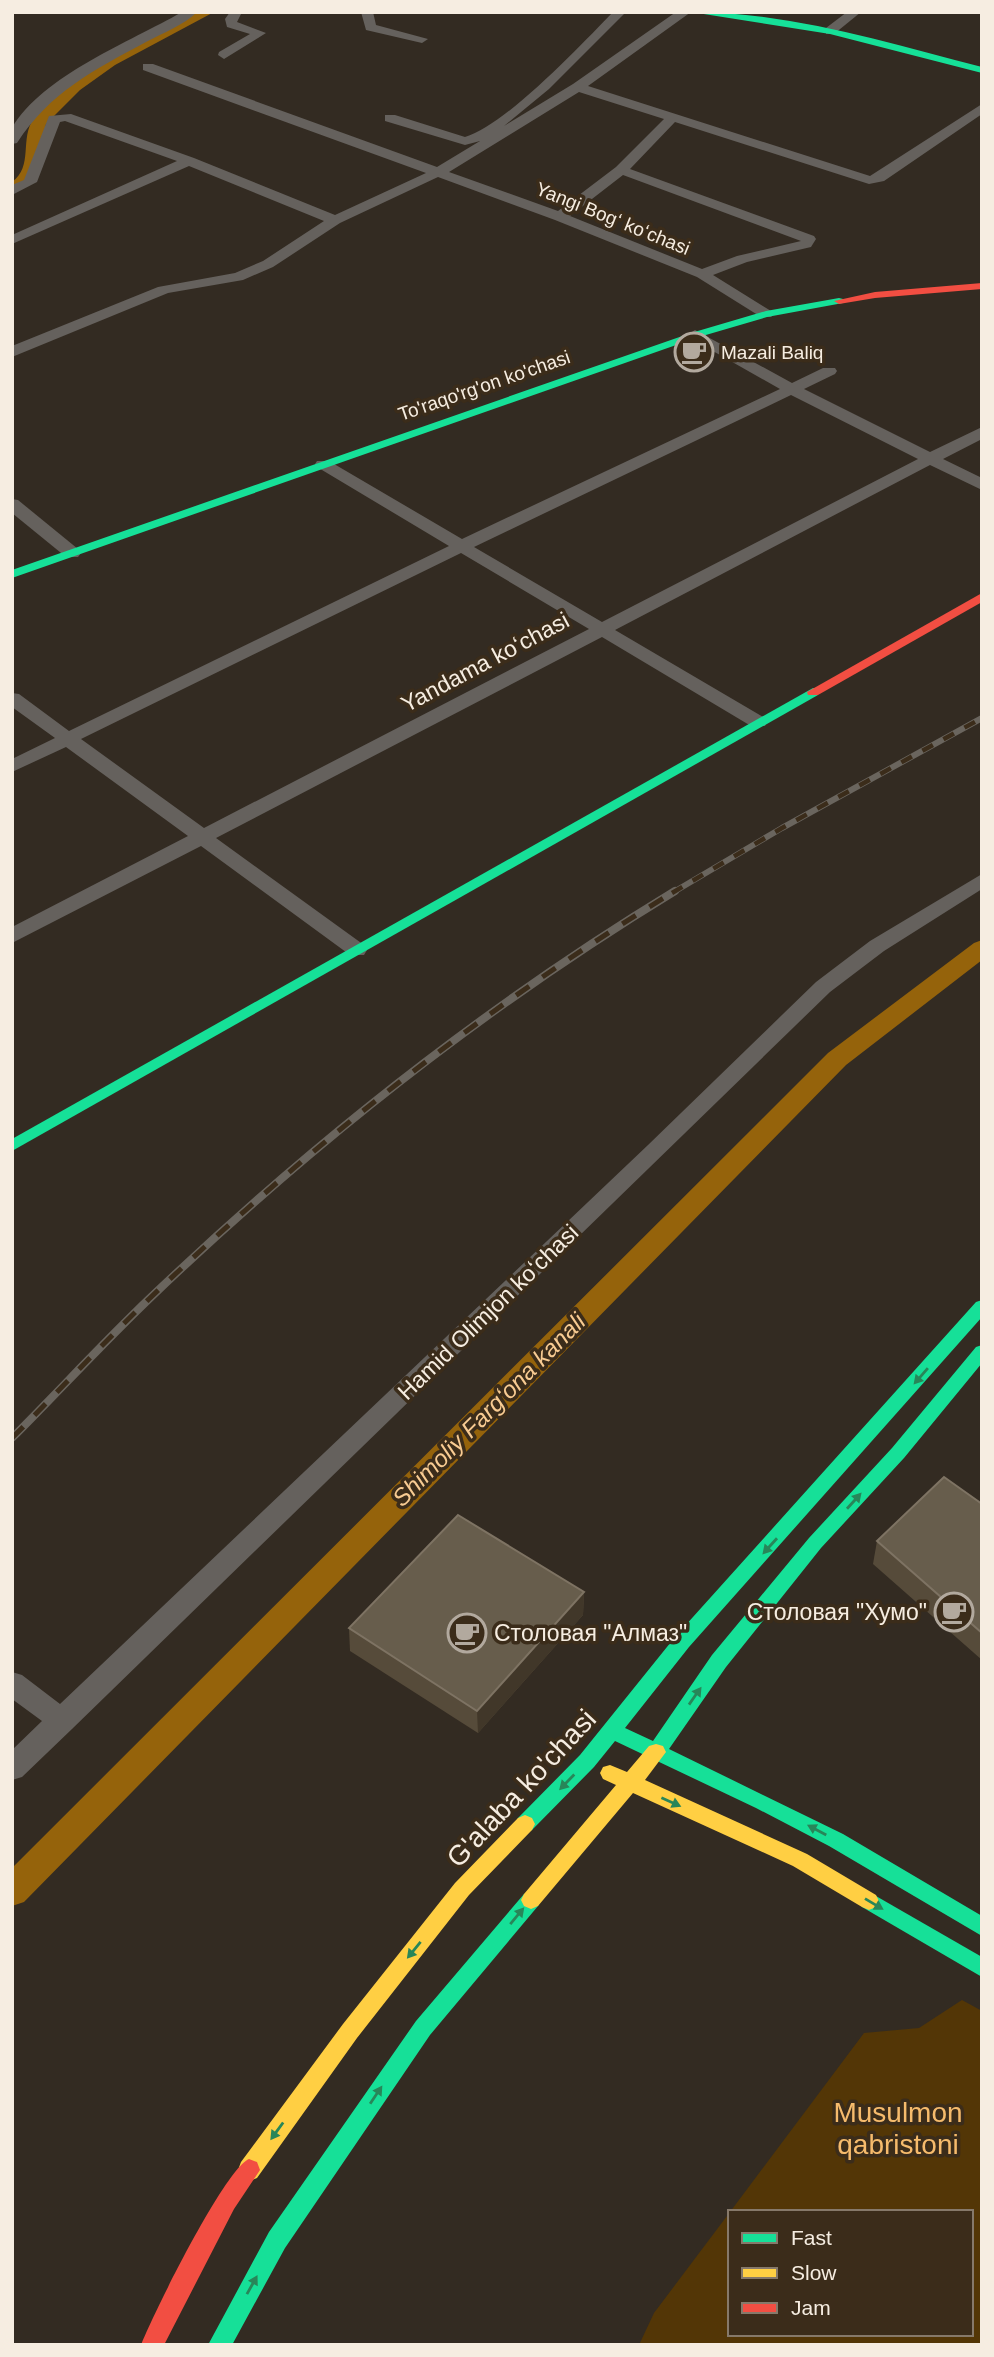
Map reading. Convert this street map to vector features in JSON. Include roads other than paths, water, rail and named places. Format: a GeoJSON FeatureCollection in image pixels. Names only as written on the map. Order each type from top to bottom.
{"type":"FeatureCollection","features":[{"type":"Feature","properties":{"kind":"main road"},"geometry":{"type":"LineString","coordinates":[[695,12],[830,31],[982,70]]}},
{"type":"Feature","properties":{"kind":"main road","name":"To'raqo'rg'on ko'chasi"},"geometry":{"type":"LineString","coordinates":[[12,574],[695,335],[766,314],[875,295],[982,286]]}},
{"type":"Feature","properties":{"kind":"main road"},"geometry":{"type":"LineString","coordinates":[[12,1146],[982,597]]}},
{"type":"Feature","properties":{"kind":"main road","name":"G'alaba ko'chasi"},"geometry":{"type":"LineString","coordinates":[[152,2345],[226,2201],[349,2031],[462,1889],[587,1761],[682,1642],[982,1306]]}},
{"type":"Feature","properties":{"kind":"main road"},"geometry":{"type":"LineString","coordinates":[[219,2345],[277,2240],[422,2028],[656,1752],[719,1661],[815,1543],[898,1453],[982,1351]]}},
{"type":"Feature","properties":{"kind":"main road"},"geometry":{"type":"LineString","coordinates":[[942,1352],[970,1365]]}},
{"type":"Feature","properties":{"kind":"main road"},"geometry":{"type":"LineString","coordinates":[[612,1731],[763,1801],[982,1927]]}},
{"type":"Feature","properties":{"kind":"main road"},"geometry":{"type":"LineString","coordinates":[[587,1761],[629,1783],[800,1860],[982,1968]]}},
{"type":"Feature","properties":{"kind":"street"},"geometry":{"type":"LineString","coordinates":[[14,130],[63,84],[191,12]]}},
{"type":"Feature","properties":{"kind":"street"},"geometry":{"type":"LineString","coordinates":[[225,55],[260,33],[231,24],[230,19],[236,12]]}},
{"type":"Feature","properties":{"kind":"street"},"geometry":{"type":"LineString","coordinates":[[367,12],[370,27],[422,39]]}},
{"type":"Feature","properties":{"kind":"street"},"geometry":{"type":"LineString","coordinates":[[390,118],[465,141],[476,141],[528,100],[620,12]]}},
{"type":"Feature","properties":{"kind":"street"},"geometry":{"type":"LineString","coordinates":[[12,352],[163,290],[238,277],[268,264],[335,220],[439,172],[578,88],[685,12]]}},
{"type":"Feature","properties":{"kind":"street"},"geometry":{"type":"LineString","coordinates":[[830,31],[855,12]]}},
{"type":"Feature","properties":{"kind":"street"},"geometry":{"type":"LineString","coordinates":[[148,67],[439,172]]}},
{"type":"Feature","properties":{"kind":"street"},"geometry":{"type":"LineString","coordinates":[[578,88],[869,180],[879,178],[982,108]]}},
{"type":"Feature","properties":{"kind":"street"},"geometry":{"type":"LineString","coordinates":[[12,191],[30,181],[54,119],[66,117],[189,161],[335,220]]}},
{"type":"Feature","properties":{"kind":"street"},"geometry":{"type":"LineString","coordinates":[[560,216],[621,170],[671,119]]}},
{"type":"Feature","properties":{"kind":"street"},"geometry":{"type":"LineString","coordinates":[[12,240],[189,161]]}},
{"type":"Feature","properties":{"kind":"street"},"geometry":{"type":"LineString","coordinates":[[621,170],[809,239],[806,244],[742,259],[702,275]]}},
{"type":"Feature","properties":{"kind":"street","name":"Yangi Bogʻ koʻchasi"},"geometry":{"type":"LineString","coordinates":[[439,172],[560,216],[702,275],[766,314]]}},
{"type":"Feature","properties":{"kind":"street"},"geometry":{"type":"LineString","coordinates":[[695,335],[792,389],[982,485]]}},
{"type":"Feature","properties":{"kind":"street"},"geometry":{"type":"LineString","coordinates":[[12,766],[460,547],[829,371]]}},
{"type":"Feature","properties":{"kind":"street","name":"Yandama koʻchasi"},"geometry":{"type":"LineString","coordinates":[[12,936],[982,432]]}},
{"type":"Feature","properties":{"kind":"street"},"geometry":{"type":"LineString","coordinates":[[323,464],[758,722]]}},
{"type":"Feature","properties":{"kind":"street"},"geometry":{"type":"LineString","coordinates":[[12,504],[72,553]]}},
{"type":"Feature","properties":{"kind":"street"},"geometry":{"type":"LineString","coordinates":[[12,698],[357,950]]}},
{"type":"Feature","properties":{"kind":"street","name":"Hamid Olimjon koʻchasi"},"geometry":{"type":"LineString","coordinates":[[12,1768],[656,1152],[823,987],[877,946],[982,880]]}},
{"type":"Feature","properties":{"kind":"street"},"geometry":{"type":"LineString","coordinates":[[12,1683],[62,1721]]}},
{"type":"Feature","properties":{"kind":"waterway"},"geometry":{"type":"LineString","coordinates":[[17,186],[25,180],[33,166],[33,142],[38,124],[75,86],[110,62],[207,12]]}},
{"type":"Feature","properties":{"kind":"waterway","name":"Shimoliy Fargʻona kanali"},"geometry":{"type":"LineString","coordinates":[[12,1891],[837,1059],[982,948]]}},
{"type":"Feature","properties":{"kind":"railway"},"geometry":{"type":"LineString","coordinates":[[672,893],[782,828],[982,718]]}},
{"type":"Feature","properties":{"kind":"railway"},"geometry":{"type":"LineString","coordinates":[[12,1438],[149,1299],[210,1242],[336,1133],[468,1030],[605,935],[675,891]]}},
{"type":"Feature","properties":{"kind":"place","name":"Mazali Baliq"},"geometry":{"type":"Point","coordinates":[694,352]}},
{"type":"Feature","properties":{"kind":"place","name":"Столовая \"Хумо\""},"geometry":{"type":"Point","coordinates":[954,1612]}},
{"type":"Feature","properties":{"kind":"place","name":"Столовая \"Алмаз\""},"geometry":{"type":"Point","coordinates":[467,1633]}},
{"type":"Feature","properties":{"kind":"park label","name":"Musulmon qabristoni"},"geometry":{"type":"Point","coordinates":[898,2128]}}]}
